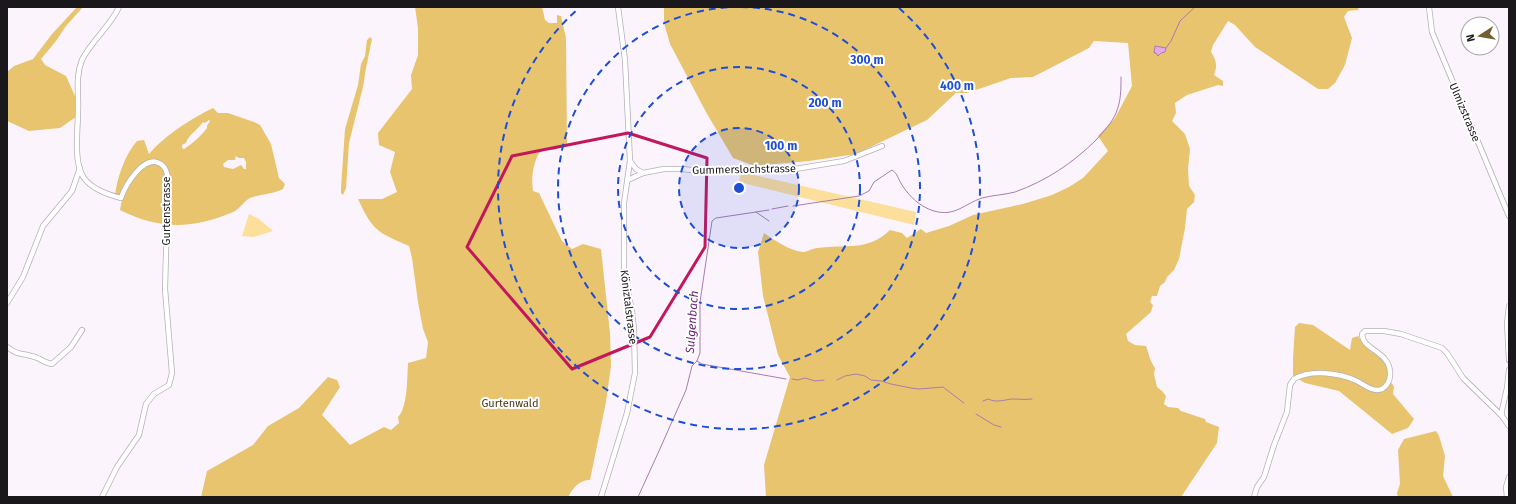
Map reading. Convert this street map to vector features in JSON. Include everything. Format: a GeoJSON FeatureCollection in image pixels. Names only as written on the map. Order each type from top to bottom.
{"type":"FeatureCollection","features":[{"type":"Feature","properties":{"kind":"street","name":"Gurtenstrasse"},"geometry":{"type":"LineString","coordinates":[[102,497],[117,467],[139,434],[146,404],[154,394],[168,387],[172,378],[165,289],[168,179],[166,171],[158,162],[148,163],[136,173],[125,189],[121,198],[108,194],[87,182],[82,176],[80,168],[76,139],[78,110],[77,85],[79,70],[84,56],[107,27],[119,7]]}},
{"type":"Feature","properties":{"kind":"street","name":"Köniztalstrasse"},"geometry":{"type":"LineString","coordinates":[[601,497],[627,413],[635,373],[633,323],[624,272],[624,203],[630,161],[624,60],[618,7]]}},
{"type":"Feature","properties":{"kind":"street","name":"Ulmizstrasse"},"geometry":{"type":"LineString","coordinates":[[1429,7],[1432,32],[1509,216]]}},
{"type":"Feature","properties":{"kind":"street","name":"Gummerslochstrasse"},"geometry":{"type":"LineString","coordinates":[[628,180],[642,173],[670,169],[712,172],[729,169],[783,171],[844,161],[882,146]]}},
{"type":"Feature","properties":{"kind":"street"},"geometry":{"type":"LineString","coordinates":[[630,161],[636,169],[642,173]]}},
{"type":"Feature","properties":{"kind":"street"},"geometry":{"type":"LineString","coordinates":[[7,303],[23,277],[43,226],[72,191],[80,168]]}},
{"type":"Feature","properties":{"kind":"street"},"geometry":{"type":"LineString","coordinates":[[1509,306],[1507,323],[1509,360]]}},
{"type":"Feature","properties":{"kind":"street"},"geometry":{"type":"LineString","coordinates":[[7,347],[20,355],[32,356],[45,363],[52,364],[71,347],[82,330]]}},
{"type":"Feature","properties":{"kind":"street"},"geometry":{"type":"LineString","coordinates":[[1254,497],[1257,487],[1264,477],[1287,412],[1290,385],[1294,379],[1304,375],[1325,373],[1350,378],[1375,390],[1386,386],[1390,378],[1389,366],[1381,354],[1364,342],[1362,334],[1365,331],[1384,331],[1401,334],[1442,348],[1463,378],[1493,406],[1509,426]]}},
{"type":"Feature","properties":{"kind":"street"},"geometry":{"type":"LineString","coordinates":[[1502,416],[1502,404],[1507,388],[1509,370]]}},
{"type":"Feature","properties":{"kind":"street"},"geometry":{"type":"LineString","coordinates":[[1493,406],[1502,404]]}},
{"type":"Feature","properties":{"kind":"street"},"geometry":{"type":"LineString","coordinates":[[1507,497],[1506,487],[1509,477]]}},
{"type":"Feature","properties":{"kind":"highlighted area"},"geometry":{"type":"Polygon","coordinates":[[[628,133],[707,158],[705,247],[650,337],[572,369],[467,247],[512,156],[628,133]]]}},
{"type":"Feature","properties":{"kind":"shaded area"},"geometry":{"type":"Polygon","coordinates":[[[1155,46],[1166,48],[1165,52],[1158,56],[1154,53],[1155,46]]]}},
{"type":"Feature","properties":{"kind":"shaded area"},"geometry":{"type":"Polygon","coordinates":[[[741,172],[916,212],[914,225],[739,182],[741,172]]]}},
{"type":"Feature","properties":{"kind":"shaded area"},"geometry":{"type":"Polygon","coordinates":[[[249,214],[259,219],[273,231],[254,237],[242,236],[249,214]]]}},
{"type":"Feature","properties":{"kind":"green space"},"geometry":{"type":"Polygon","coordinates":[[[77,7],[83,7],[66,26],[41,59],[45,65],[66,76],[75,96],[76,117],[60,128],[29,131],[7,121],[7,72],[14,66],[33,59],[52,34],[77,7]]]}},
{"type":"Feature","properties":{"kind":"green space","name":"Gurtenwald"},"geometry":{"type":"Polygon","coordinates":[[[415,7],[542,7],[545,20],[549,23],[557,23],[557,15],[561,16],[566,38],[567,145],[554,150],[541,150],[534,165],[532,186],[533,191],[539,193],[562,241],[572,249],[583,244],[601,249],[610,333],[611,366],[606,402],[590,480],[583,481],[577,485],[568,497],[201,497],[207,471],[253,445],[268,426],[299,408],[328,377],[337,380],[340,387],[322,415],[350,445],[384,427],[391,430],[399,423],[398,417],[404,406],[408,363],[426,358],[428,342],[423,329],[409,246],[377,229],[368,218],[358,199],[382,199],[397,192],[390,172],[395,152],[379,145],[378,133],[412,89],[411,75],[418,55],[418,28],[415,7]]]}},
{"type":"Feature","properties":{"kind":"green space"},"geometry":{"type":"Polygon","coordinates":[[[664,7],[1359,7],[1358,10],[1348,11],[1344,17],[1352,38],[1345,65],[1335,83],[1328,89],[1318,89],[1255,47],[1235,25],[1228,21],[1213,45],[1211,52],[1216,63],[1214,75],[1223,81],[1223,86],[1218,85],[1187,95],[1175,103],[1176,113],[1172,121],[1185,134],[1190,149],[1188,169],[1189,186],[1195,195],[1194,202],[1187,209],[1179,259],[1174,270],[1160,286],[1157,296],[1152,296],[1150,302],[1153,305],[1151,312],[1126,334],[1128,341],[1135,345],[1146,346],[1155,368],[1154,374],[1157,387],[1166,396],[1164,404],[1168,407],[1178,408],[1181,411],[1205,419],[1206,422],[1219,427],[1217,443],[1181,497],[766,497],[764,465],[790,377],[778,355],[763,296],[758,252],[764,233],[777,242],[803,252],[815,248],[856,246],[873,242],[890,230],[902,233],[907,238],[921,229],[926,233],[949,226],[973,215],[1023,204],[1052,195],[1069,187],[1083,178],[1108,151],[1098,136],[1115,118],[1132,86],[1128,43],[1094,41],[1089,48],[1033,77],[1011,78],[967,93],[956,93],[927,120],[856,154],[809,161],[755,166],[733,158],[706,112],[670,44],[664,23],[664,7]]]}},
{"type":"Feature","properties":{"kind":"green space"},"geometry":{"type":"Polygon","coordinates":[[[370,37],[372,39],[363,87],[349,143],[346,188],[343,195],[341,193],[341,188],[345,129],[358,85],[367,40],[370,37]]]}},
{"type":"Feature","properties":{"kind":"green space"},"geometry":{"type":"Polygon","coordinates":[[[213,108],[218,113],[228,113],[260,125],[271,144],[279,178],[285,184],[283,189],[250,198],[235,211],[219,218],[190,224],[163,224],[134,217],[120,210],[122,199],[115,196],[118,181],[125,160],[137,141],[144,140],[149,154],[170,134],[213,108]],[[209,120],[205,123],[203,122],[189,137],[186,143],[182,145],[182,148],[184,149],[187,147],[202,134],[207,128],[210,121],[209,120]],[[236,156],[235,160],[228,160],[223,164],[224,167],[233,169],[241,165],[244,169],[246,169],[246,162],[244,158],[239,158],[236,156]]]}},
{"type":"Feature","properties":{"kind":"green space"},"geometry":{"type":"Polygon","coordinates":[[[1299,323],[1313,325],[1350,350],[1352,338],[1358,336],[1363,344],[1381,356],[1388,366],[1388,377],[1394,387],[1393,394],[1414,419],[1408,428],[1392,434],[1339,391],[1305,383],[1293,376],[1295,327],[1299,323]]]}},
{"type":"Feature","properties":{"kind":"green space"},"geometry":{"type":"Polygon","coordinates":[[[1436,431],[1445,456],[1443,476],[1453,497],[1398,497],[1397,493],[1400,484],[1398,450],[1404,439],[1436,431]]]}},
{"type":"Feature","properties":{"kind":"waterway"},"geometry":{"type":"LineString","coordinates":[[1166,48],[1171,41],[1180,21],[1195,7]]}},
{"type":"Feature","properties":{"kind":"waterway"},"geometry":{"type":"LineString","coordinates":[[793,206],[859,196],[869,191],[874,182],[892,170],[915,201],[924,207],[941,212],[954,211],[982,198],[1011,193],[1026,188],[1048,177],[1068,164],[1096,140],[1104,131],[1118,109],[1121,77]]}},
{"type":"Feature","properties":{"kind":"waterway"},"geometry":{"type":"LineString","coordinates":[[772,209],[788,206]]}},
{"type":"Feature","properties":{"kind":"waterway"},"geometry":{"type":"LineString","coordinates":[[756,212],[769,210]]}},
{"type":"Feature","properties":{"kind":"waterway","name":"Sulgenbach"},"geometry":{"type":"LineString","coordinates":[[638,497],[686,390],[692,366],[697,361],[700,353],[700,302],[712,221],[716,218],[756,212],[769,221]]}},
{"type":"Feature","properties":{"kind":"waterway"},"geometry":{"type":"LineString","coordinates":[[697,361],[702,364],[786,379]]}},
{"type":"Feature","properties":{"kind":"waterway"},"geometry":{"type":"LineString","coordinates":[[837,380],[845,376],[856,374],[865,376],[871,380],[911,388],[919,389],[943,387],[964,403]]}},
{"type":"Feature","properties":{"kind":"waterway"},"geometry":{"type":"LineString","coordinates":[[792,379],[798,380],[805,378],[815,381],[824,380]]}},
{"type":"Feature","properties":{"kind":"waterway"},"geometry":{"type":"LineString","coordinates":[[983,401],[988,399],[997,401],[1032,399]]}},
{"type":"Feature","properties":{"kind":"waterway"},"geometry":{"type":"LineString","coordinates":[[976,414],[994,425],[1001,427]]}}]}
